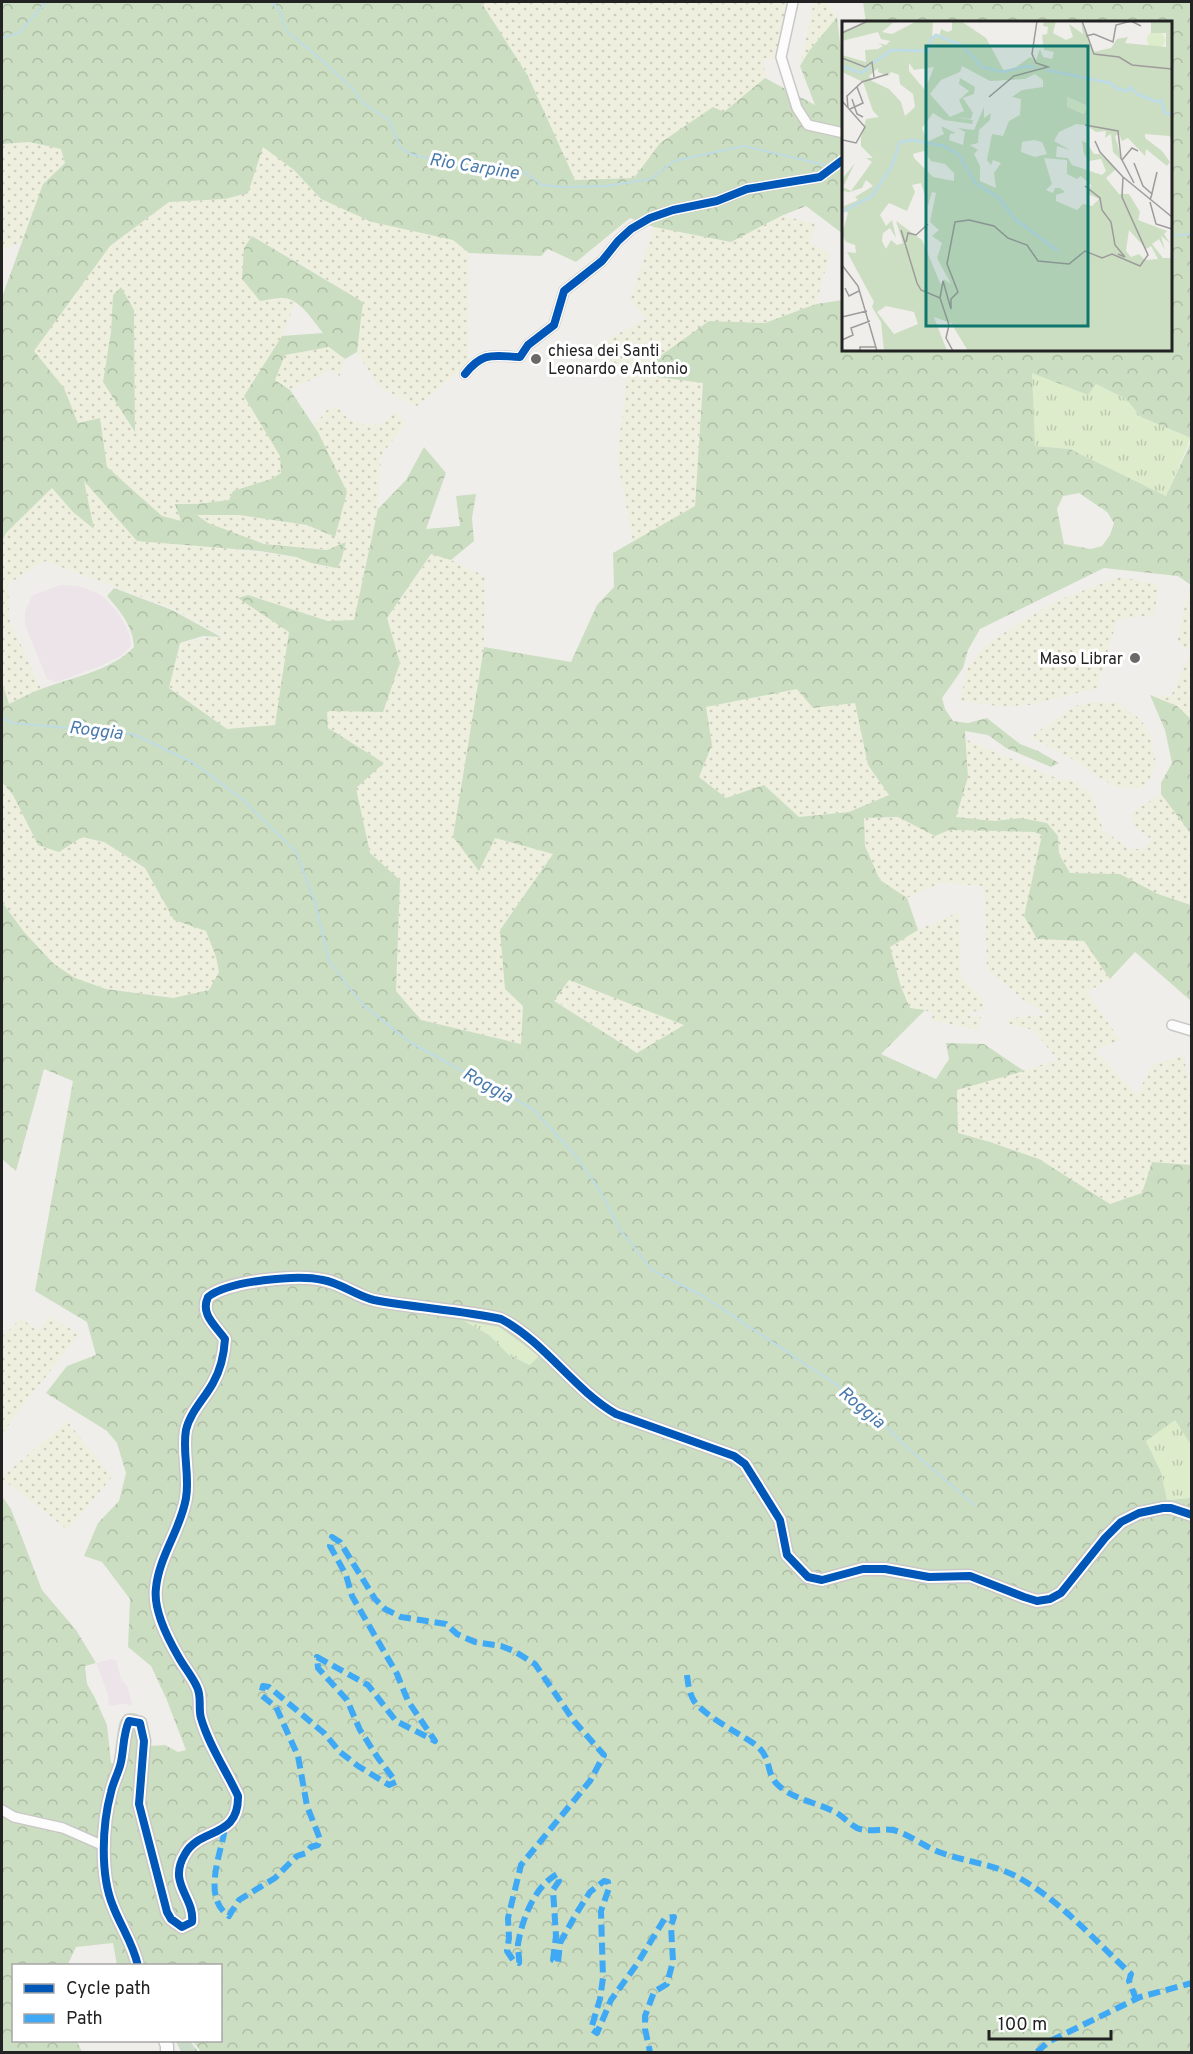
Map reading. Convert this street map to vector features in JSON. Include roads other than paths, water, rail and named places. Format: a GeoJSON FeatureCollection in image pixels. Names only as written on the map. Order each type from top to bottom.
{"type":"FeatureCollection","features":[{"type":"Feature","properties":{"kind":"street"},"geometry":{"type":"LineString","coordinates":[[793,2],[781,57],[797,108],[808,124],[842,133]]}},
{"type":"Feature","properties":{"kind":"street"},"geometry":{"type":"LineString","coordinates":[[465,374],[476,360],[489,356],[520,357],[528,345],[554,325],[564,291],[602,261],[631,229],[650,218],[673,210],[717,201],[747,189],[820,177],[831,171],[841,160]]}},
{"type":"Feature","properties":{"kind":"street"},"geometry":{"type":"LineString","coordinates":[[1172,1025],[1191,1031]]}},
{"type":"Feature","properties":{"kind":"street"},"geometry":{"type":"LineString","coordinates":[[138,1964],[131,1940],[112,1906],[106,1877],[104,1846],[106,1814],[121,1762],[124,1733],[129,1721],[140,1723],[144,1741],[139,1804],[167,1912],[171,1919],[182,1927],[192,1922],[193,1911],[179,1883],[184,1856],[194,1842],[222,1831],[229,1825],[238,1803],[238,1796],[210,1742],[200,1716],[200,1695],[197,1687],[178,1656],[160,1618],[156,1602],[159,1572],[183,1515],[188,1488],[188,1464],[184,1441],[188,1422],[214,1382],[224,1354],[225,1339],[205,1310],[208,1297],[222,1289],[256,1282],[314,1278],[326,1280],[372,1299],[501,1319],[512,1324],[602,1406],[616,1414],[735,1456],[745,1464],[780,1520],[788,1555],[808,1577],[822,1580],[863,1569],[885,1569],[929,1577],[970,1576],[1024,1598],[1050,1599],[1061,1593],[1105,1538],[1121,1522],[1139,1513],[1163,1508],[1172,1508],[1191,1515]]}},
{"type":"Feature","properties":{"kind":"street"},"geometry":{"type":"LineString","coordinates":[[2,1810],[14,1817],[63,1828],[104,1846]]}},
{"type":"Feature","properties":{"kind":"waterway","name":"Rio Carpine"},"geometry":{"type":"LineString","coordinates":[[2,38],[19,33],[46,2]]}},
{"type":"Feature","properties":{"kind":"waterway","name":"Rio Carpine"},"geometry":{"type":"LineString","coordinates":[[271,2],[279,9],[286,31],[354,90],[362,102],[389,120],[400,147],[410,154],[467,167],[522,171],[542,185],[564,187],[606,186],[651,179],[674,161],[744,146],[829,166]]}},
{"type":"Feature","properties":{"kind":"waterway","name":"Rio Carpine"},"geometry":{"type":"LineString","coordinates":[[1172,236],[1192,234]]}},
{"type":"Feature","properties":{"kind":"waterway","name":"Roggia"},"geometry":{"type":"LineString","coordinates":[[2,718],[13,723],[133,734],[194,763],[242,799],[296,852],[315,902],[329,961],[362,1004],[411,1043],[533,1109],[574,1154],[599,1189],[621,1231],[652,1270],[703,1296],[864,1403],[903,1444],[975,1505]]}},
{"type":"Feature","properties":{"kind":"place","name":"chiesa dei Santi Leonardo e Antonio"},"geometry":{"type":"Point","coordinates":[536,359]}},
{"type":"Feature","properties":{"kind":"place","name":"Maso Librar"},"geometry":{"type":"Point","coordinates":[1135,658]}}]}
